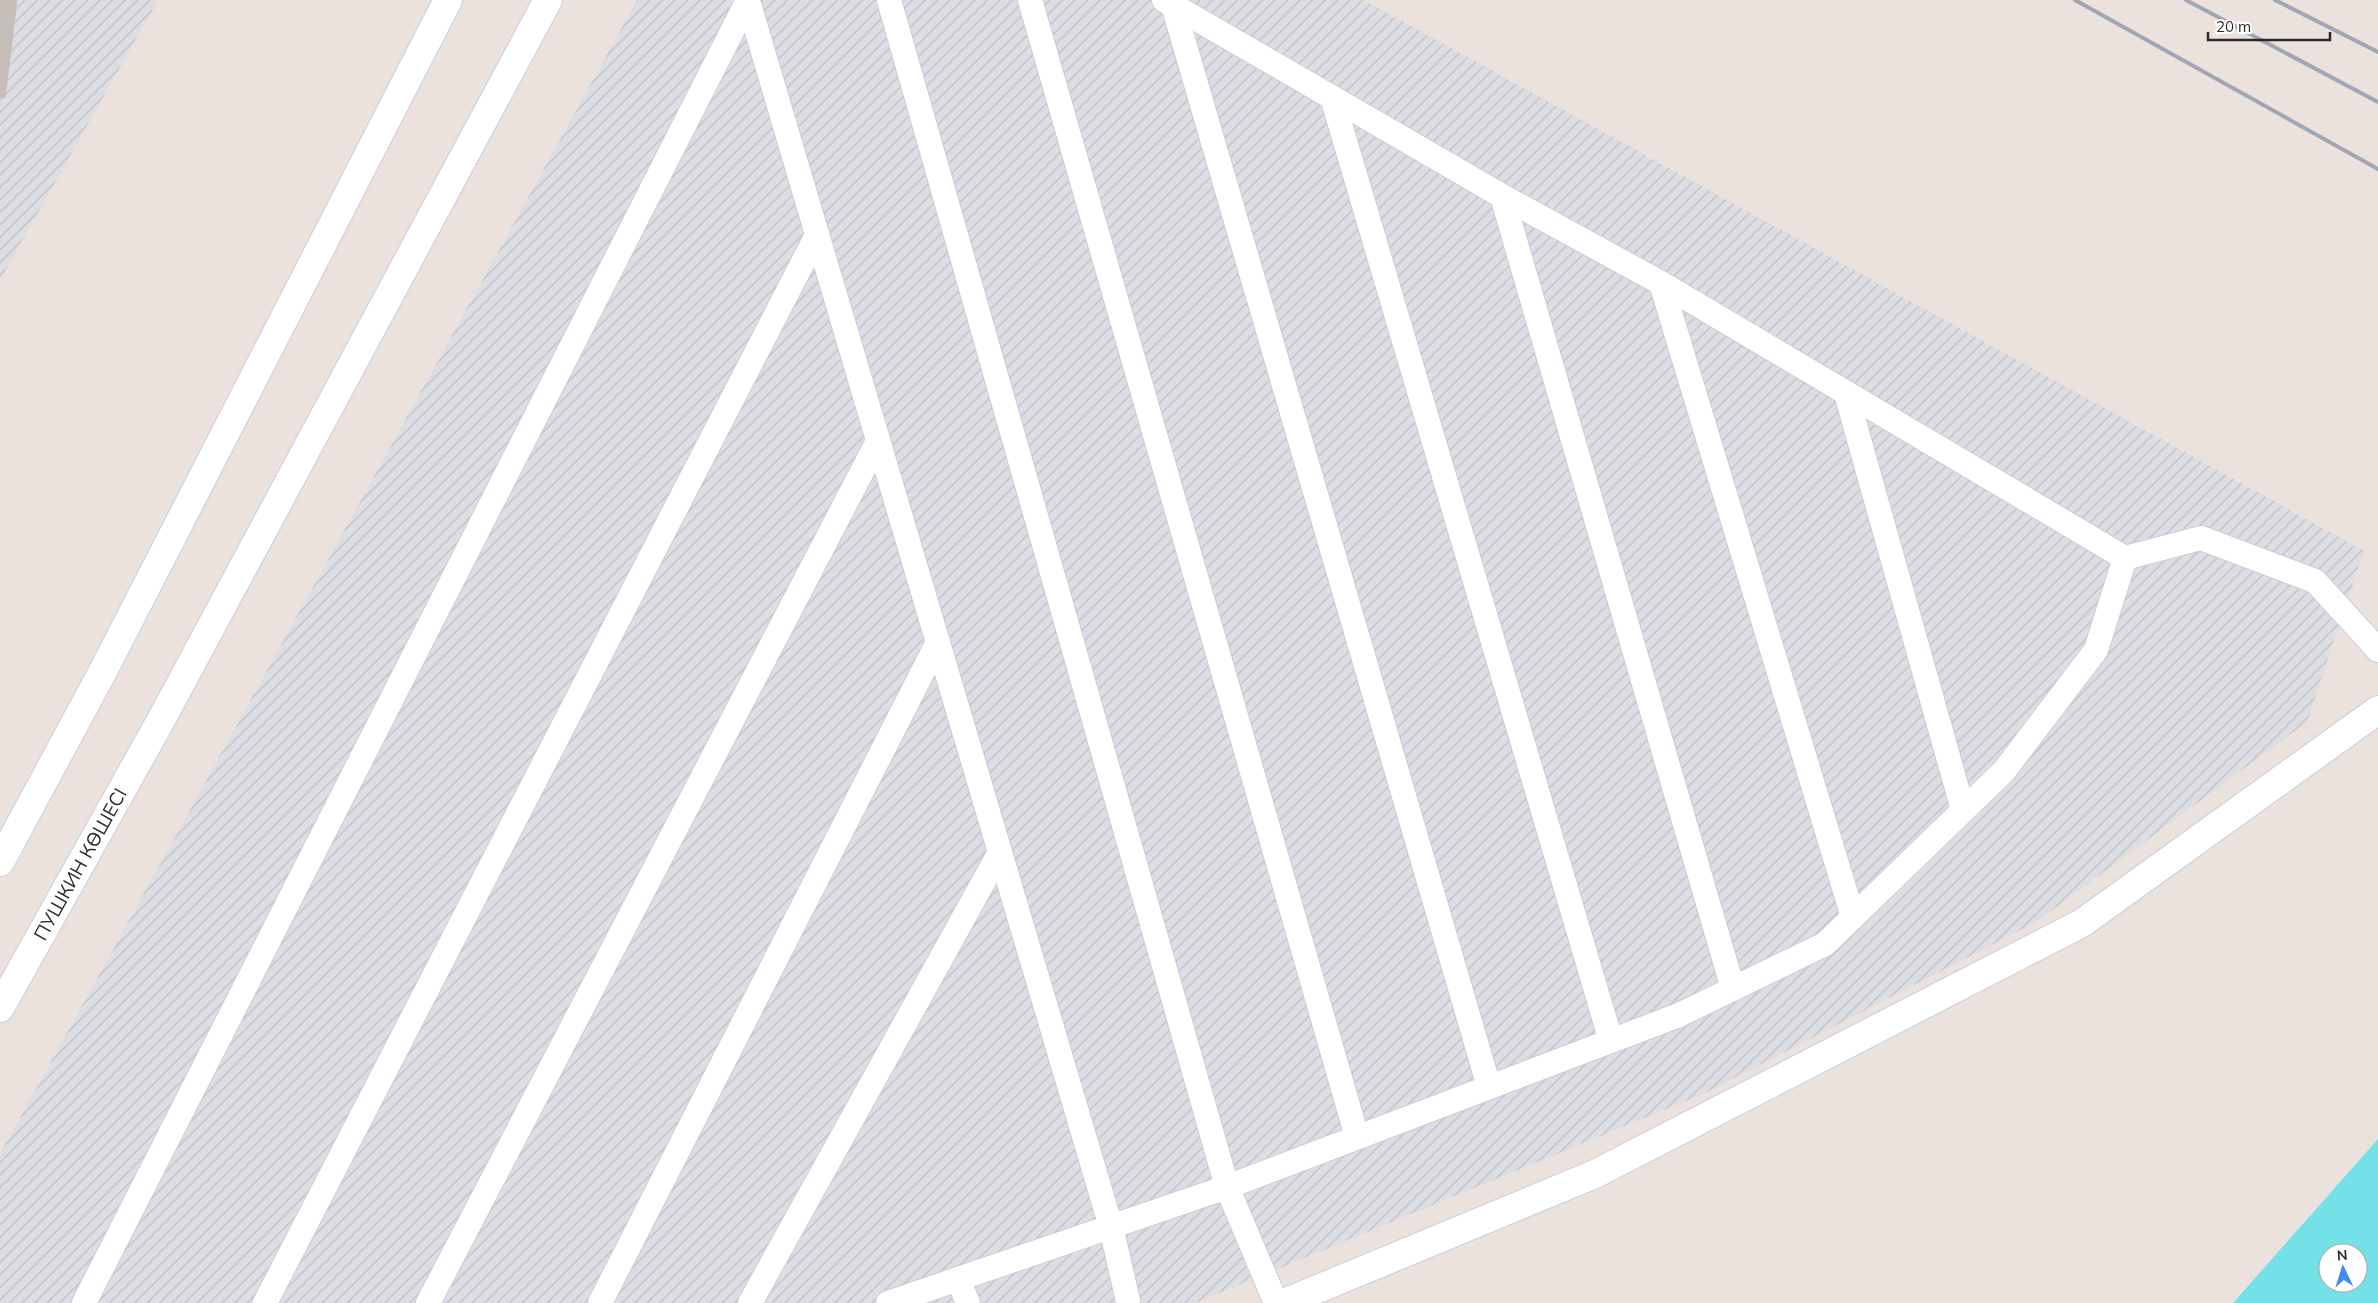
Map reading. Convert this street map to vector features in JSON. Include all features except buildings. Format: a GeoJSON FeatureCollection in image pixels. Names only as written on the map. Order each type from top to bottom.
{"type":"FeatureCollection","features":[{"type":"Feature","properties":{"kind":"main road"},"geometry":{"type":"LineString","coordinates":[[0,862],[102,674],[448,0]]}},
{"type":"Feature","properties":{"kind":"main road","name":"ПУШКИН КӨШЕСІ"},"geometry":{"type":"LineString","coordinates":[[0,1008],[161,720],[548,0]]}},
{"type":"Feature","properties":{"kind":"main road"},"geometry":{"type":"LineString","coordinates":[[1284,1303],[1595,1174],[2082,923],[2378,710]]}},
{"type":"Feature","properties":{"kind":"lane"},"geometry":{"type":"LineString","coordinates":[[748,0],[1111,1227],[1128,1300]]}},
{"type":"Feature","properties":{"kind":"lane"},"geometry":{"type":"LineString","coordinates":[[84,1303],[748,0]]}},
{"type":"Feature","properties":{"kind":"lane"},"geometry":{"type":"LineString","coordinates":[[889,0],[1227,1187],[1276,1303]]}},
{"type":"Feature","properties":{"kind":"lane"},"geometry":{"type":"LineString","coordinates":[[1030,0],[1357,1138]]}},
{"type":"Feature","properties":{"kind":"lane"},"geometry":{"type":"LineString","coordinates":[[1168,2],[1489,1087]]}},
{"type":"Feature","properties":{"kind":"lane"},"geometry":{"type":"LineString","coordinates":[[1168,2],[1502,196],[1661,283],[2124,558],[2201,538],[2315,581],[2378,650]]}},
{"type":"Feature","properties":{"kind":"lane"},"geometry":{"type":"LineString","coordinates":[[1332,97],[1611,1041]]}},
{"type":"Feature","properties":{"kind":"lane"},"geometry":{"type":"LineString","coordinates":[[1502,196],[1733,988]]}},
{"type":"Feature","properties":{"kind":"lane"},"geometry":{"type":"LineString","coordinates":[[265,1303],[817,235]]}},
{"type":"Feature","properties":{"kind":"lane"},"geometry":{"type":"LineString","coordinates":[[1661,283],[1853,917]]}},
{"type":"Feature","properties":{"kind":"lane"},"geometry":{"type":"LineString","coordinates":[[1846,393],[1963,810]]}},
{"type":"Feature","properties":{"kind":"lane"},"geometry":{"type":"LineString","coordinates":[[428,1303],[878,441]]}},
{"type":"Feature","properties":{"kind":"lane"},"geometry":{"type":"LineString","coordinates":[[888,1303],[1227,1187],[1679,1016],[1825,944],[2004,771],[2096,650],[2124,558]]}},
{"type":"Feature","properties":{"kind":"lane"},"geometry":{"type":"LineString","coordinates":[[600,1303],[938,642]]}},
{"type":"Feature","properties":{"kind":"lane"},"geometry":{"type":"LineString","coordinates":[[750,1303],[1000,852]]}},
{"type":"Feature","properties":{"kind":"lane"},"geometry":{"type":"LineString","coordinates":[[958,1279],[968,1303]]}},
{"type":"Feature","properties":{"kind":"shaded area"},"geometry":{"type":"Polygon","coordinates":[[[0,0],[158,0],[0,280],[0,0]]]}},
{"type":"Feature","properties":{"kind":"shaded area"},"geometry":{"type":"Polygon","coordinates":[[[637,0],[1364,0],[2364,551],[2307,722],[2036,922],[1705,1093],[1195,1303],[0,1303],[0,1154],[637,0]]]}},
{"type":"Feature","properties":{"kind":"water"},"geometry":{"type":"Polygon","coordinates":[[[2378,1139],[2378,1303],[2233,1303],[2378,1139]]]}},
{"type":"Feature","properties":{"kind":"railway"},"geometry":{"type":"LineString","coordinates":[[2075,0],[2378,169]]}},
{"type":"Feature","properties":{"kind":"railway"},"geometry":{"type":"LineString","coordinates":[[2186,0],[2378,102]]}},
{"type":"Feature","properties":{"kind":"railway"},"geometry":{"type":"LineString","coordinates":[[2275,0],[2378,52]]}}]}
